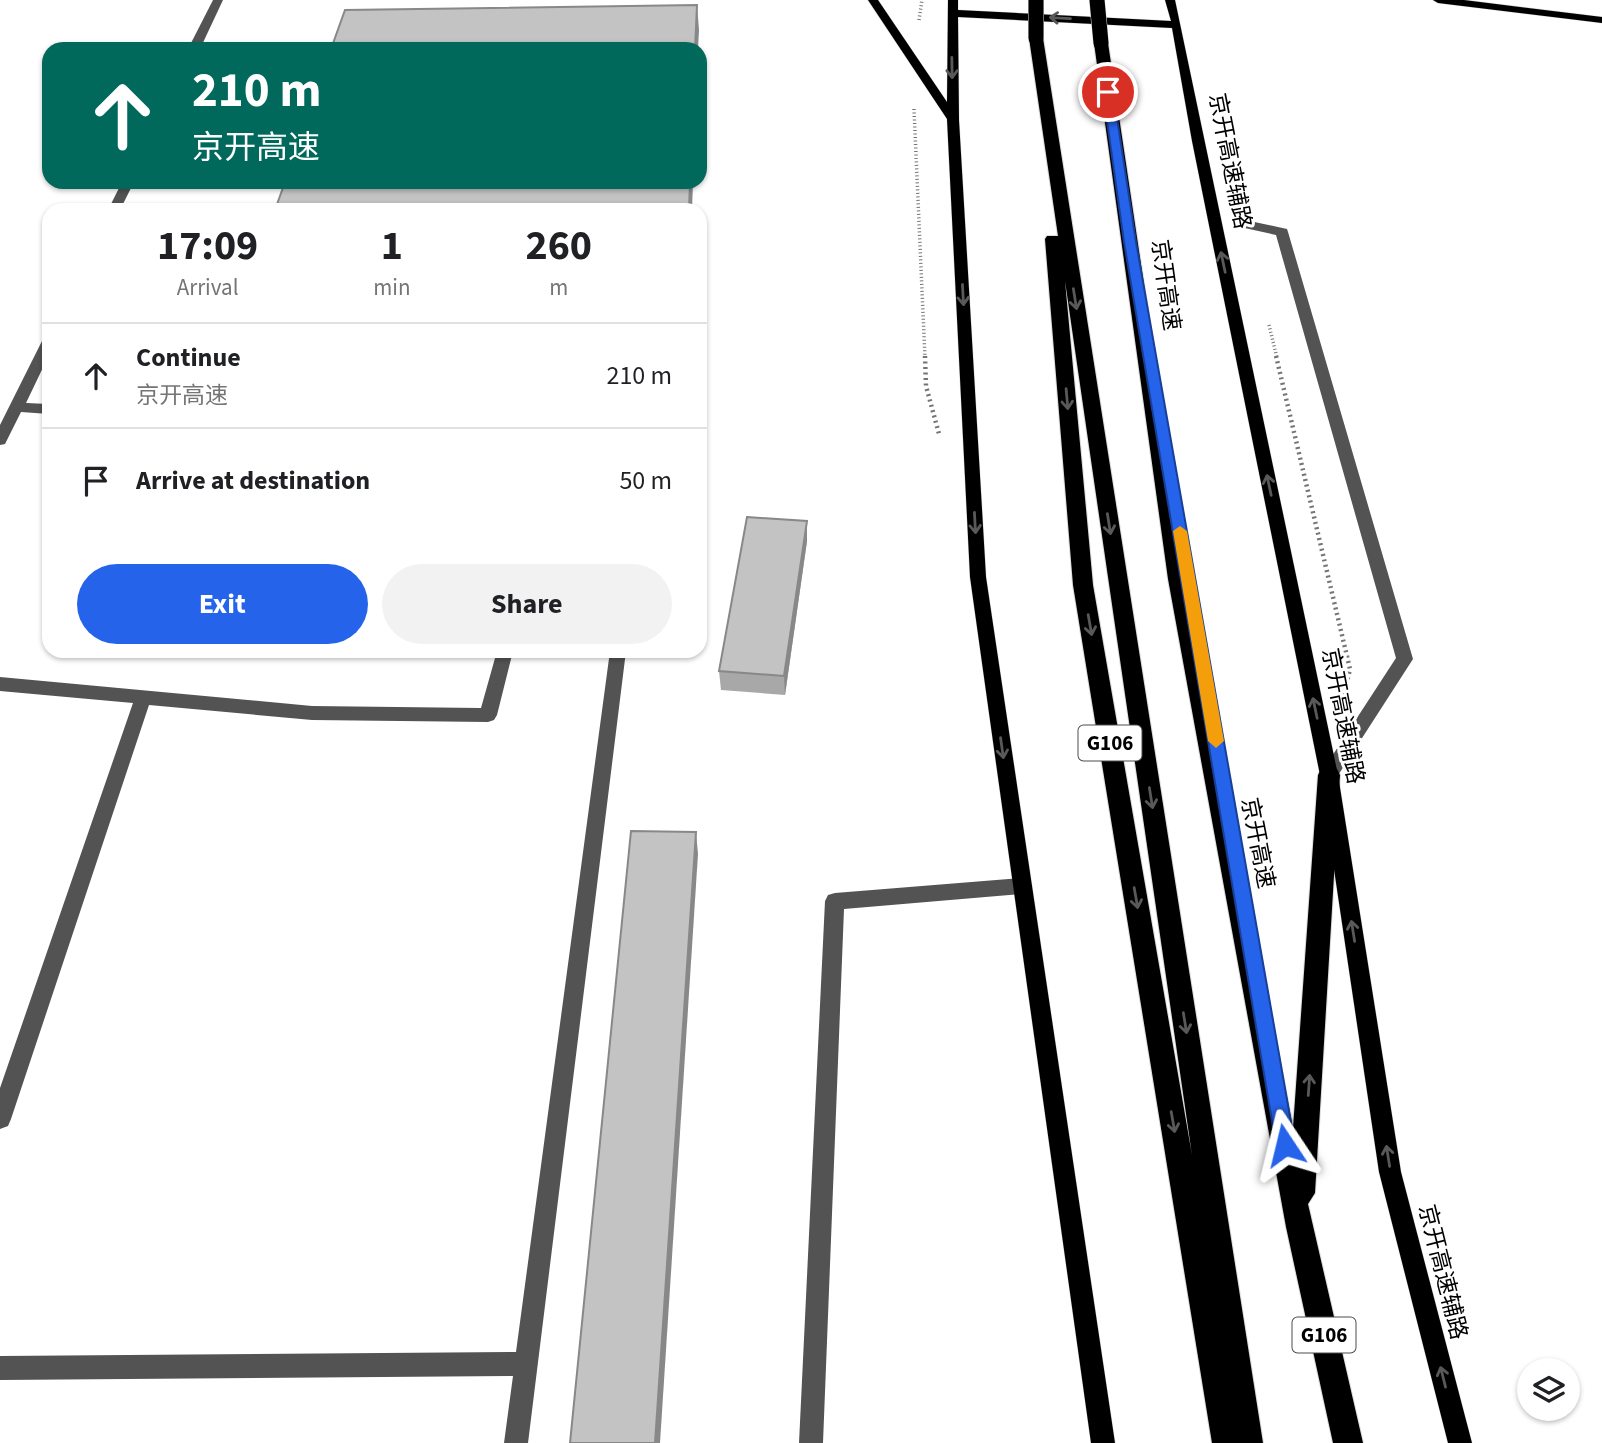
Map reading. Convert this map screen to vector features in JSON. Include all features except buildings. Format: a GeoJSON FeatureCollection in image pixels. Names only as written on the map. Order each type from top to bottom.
{"type":"FeatureCollection","features":[{"type":"Feature","properties":{"kind":"highway","name":"G106"},"geometry":{"type":"LineString","coordinates":[[1036,0],[1036,38],[1083,584],[1227,1443]]}},
{"type":"Feature","properties":{"kind":"highway","name":"京开高速"},"geometry":{"type":"LineString","coordinates":[[1097,0],[1126,214],[1300,1227]]}},
{"type":"Feature","properties":{"kind":"highway"},"geometry":{"type":"LineString","coordinates":[[1036,38],[1248,1443]]}},
{"type":"Feature","properties":{"kind":"highway"},"geometry":{"type":"LineString","coordinates":[[1329,775],[1300,1227],[1356,1443]]}},
{"type":"Feature","properties":{"kind":"highway","name":"G106"},"geometry":{"type":"LineString","coordinates":[[1300,1227],[1348,1443]]}},
{"type":"Feature","properties":{"kind":"main road"},"geometry":{"type":"LineString","coordinates":[[873,0],[953,120]]}},
{"type":"Feature","properties":{"kind":"main road","name":"京开高速辅路"},"geometry":{"type":"LineString","coordinates":[[1170,0],[1329,775],[1390,1172],[1460,1443]]}},
{"type":"Feature","properties":{"kind":"main road"},"geometry":{"type":"LineString","coordinates":[[1438,0],[1602,20]]}},
{"type":"Feature","properties":{"kind":"main road"},"geometry":{"type":"LineString","coordinates":[[1103,1443],[978,578],[953,120],[952,6],[1177,25]]}},
{"type":"Feature","properties":{"kind":"street"},"geometry":{"type":"LineString","coordinates":[[197,42],[218,0]]}},
{"type":"Feature","properties":{"kind":"street"},"geometry":{"type":"LineString","coordinates":[[1245,223],[1282,232],[1405,659],[1329,775]]}},
{"type":"Feature","properties":{"kind":"street"},"geometry":{"type":"LineString","coordinates":[[0,440],[42,355]]}},
{"type":"Feature","properties":{"kind":"street"},"geometry":{"type":"LineString","coordinates":[[16,407],[42,409]]}},
{"type":"Feature","properties":{"kind":"street"},"geometry":{"type":"LineString","coordinates":[[0,684],[312,713],[488,715],[503,658]]}},
{"type":"Feature","properties":{"kind":"street"},"geometry":{"type":"LineString","coordinates":[[516,1443],[617,658]]}},
{"type":"Feature","properties":{"kind":"street"},"geometry":{"type":"LineString","coordinates":[[0,1119],[143,698]]}},
{"type":"Feature","properties":{"kind":"street"},"geometry":{"type":"LineString","coordinates":[[811,1443],[835,901],[1022,886]]}},
{"type":"Feature","properties":{"kind":"street"},"geometry":{"type":"LineString","coordinates":[[0,1368],[526,1364]]}},
{"type":"Feature","properties":{"kind":"path"},"geometry":{"type":"LineString","coordinates":[[922,0],[913,58],[926,386],[940,437]]}},
{"type":"Feature","properties":{"kind":"slow traffic"},"geometry":{"type":"LineString","coordinates":[[1180,531],[1216,741]]}},
{"type":"Feature","properties":{"kind":"route"},"geometry":{"type":"LineString","coordinates":[[1108,92],[1130,242],[1285,1145]]}}]}
